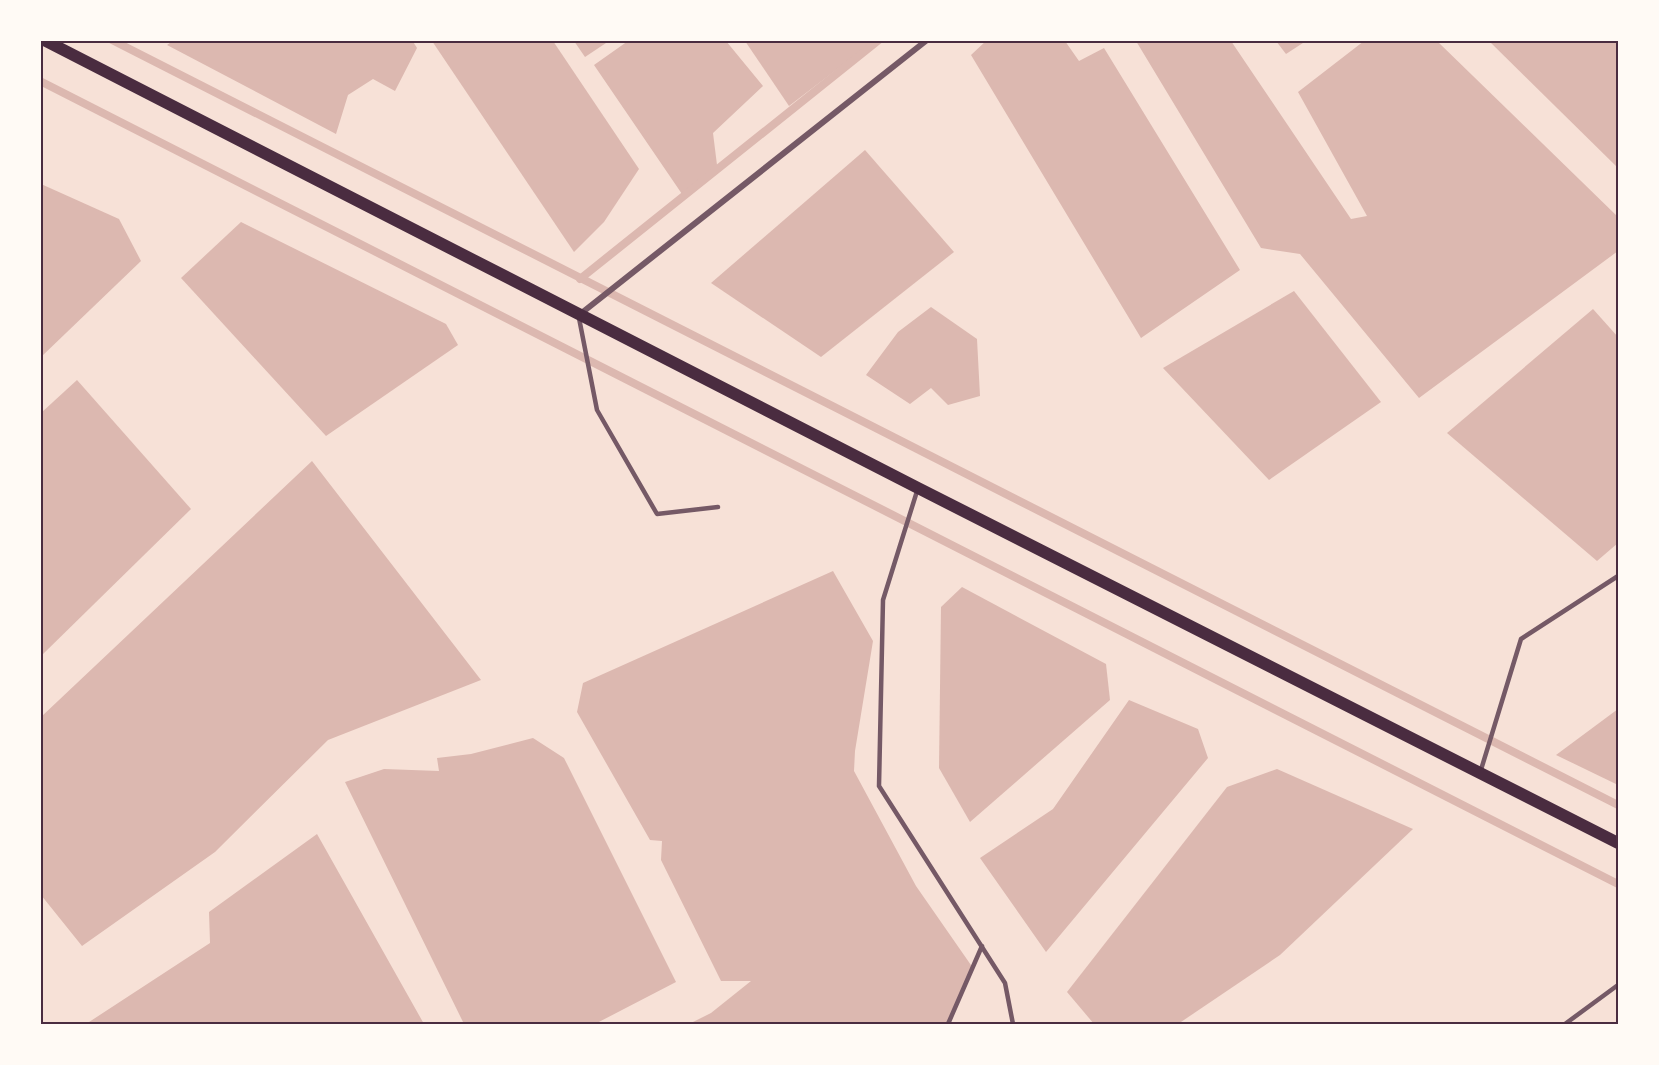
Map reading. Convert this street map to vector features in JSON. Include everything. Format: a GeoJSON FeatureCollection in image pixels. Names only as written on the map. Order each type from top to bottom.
{"type":"FeatureCollection","features":[{"type":"Feature","properties":{"kind":"main road"},"geometry":{"type":"LineString","coordinates":[[44,40],[918,488],[1618,843]]}},
{"type":"Feature","properties":{"kind":"street"},"geometry":{"type":"LineString","coordinates":[[579,315],[927,40]]}},
{"type":"Feature","properties":{"kind":"lane"},"geometry":{"type":"LineString","coordinates":[[579,315],[597,410],[657,514],[718,507]]}},
{"type":"Feature","properties":{"kind":"lane"},"geometry":{"type":"LineString","coordinates":[[918,488],[884,600],[879,786],[1005,983],[1014,1024]]}},
{"type":"Feature","properties":{"kind":"lane"},"geometry":{"type":"LineString","coordinates":[[1480,773],[1521,639],[1618,576]]}},
{"type":"Feature","properties":{"kind":"lane"},"geometry":{"type":"LineString","coordinates":[[948,1024],[982,946]]}},
{"type":"Feature","properties":{"kind":"lane"},"geometry":{"type":"LineString","coordinates":[[1565,1024],[1618,985]]}},
{"type":"Feature","properties":{"kind":"shaded area"},"geometry":{"type":"Polygon","coordinates":[[[174,40],[412,40],[417,48],[395,91],[373,79],[348,95],[336,134],[167,45],[174,40]]]}},
{"type":"Feature","properties":{"kind":"shaded area"},"geometry":{"type":"Polygon","coordinates":[[[987,40],[1065,41],[1079,61],[1104,48],[1240,270],[1141,338],[971,55],[987,40]]]}},
{"type":"Feature","properties":{"kind":"shaded area"},"geometry":{"type":"Polygon","coordinates":[[[432,41],[553,41],[639,169],[604,222],[574,252],[432,41]]]}},
{"type":"Feature","properties":{"kind":"shaded area"},"geometry":{"type":"Polygon","coordinates":[[[574,41],[609,41],[585,57],[574,41]]]}},
{"type":"Feature","properties":{"kind":"shaded area"},"geometry":{"type":"Polygon","coordinates":[[[628,41],[726,41],[763,86],[713,133],[718,173],[682,194],[594,65],[628,41]]]}},
{"type":"Feature","properties":{"kind":"shaded area"},"geometry":{"type":"Polygon","coordinates":[[[745,41],[874,41],[789,106],[745,41]]]}},
{"type":"Feature","properties":{"kind":"shaded area"},"geometry":{"type":"Polygon","coordinates":[[[1136,41],[1231,41],[1351,219],[1367,216],[1298,92],[1364,41],[1437,41],[1618,217],[1618,251],[1419,398],[1300,254],[1261,248],[1136,41]]]}},
{"type":"Feature","properties":{"kind":"shaded area"},"geometry":{"type":"Polygon","coordinates":[[[1276,41],[1306,41],[1286,54],[1276,41]]]}},
{"type":"Feature","properties":{"kind":"shaded area"},"geometry":{"type":"Polygon","coordinates":[[[1489,41],[1618,41],[1618,168],[1489,41]]]}},
{"type":"Feature","properties":{"kind":"shaded area"},"geometry":{"type":"Polygon","coordinates":[[[865,150],[954,252],[821,357],[711,283],[865,150]]]}},
{"type":"Feature","properties":{"kind":"shaded area"},"geometry":{"type":"Polygon","coordinates":[[[41,184],[119,219],[141,261],[41,357],[41,184]]]}},
{"type":"Feature","properties":{"kind":"shaded area"},"geometry":{"type":"Polygon","coordinates":[[[241,222],[446,324],[458,345],[326,436],[181,278],[241,222]]]}},
{"type":"Feature","properties":{"kind":"shaded area"},"geometry":{"type":"Polygon","coordinates":[[[1294,291],[1381,402],[1269,480],[1163,368],[1294,291]]]}},
{"type":"Feature","properties":{"kind":"shaded area"},"geometry":{"type":"Polygon","coordinates":[[[931,307],[977,339],[980,396],[948,405],[931,388],[910,404],[866,375],[898,332],[931,307]]]}},
{"type":"Feature","properties":{"kind":"shaded area"},"geometry":{"type":"Polygon","coordinates":[[[1593,309],[1618,337],[1618,543],[1597,561],[1447,433],[1593,309]]]}},
{"type":"Feature","properties":{"kind":"shaded area"},"geometry":{"type":"Polygon","coordinates":[[[77,380],[191,509],[41,656],[41,413],[77,380]]]}},
{"type":"Feature","properties":{"kind":"shaded area"},"geometry":{"type":"Polygon","coordinates":[[[312,461],[481,680],[328,740],[215,852],[82,946],[41,895],[41,717],[312,461]]]}},
{"type":"Feature","properties":{"kind":"shaded area"},"geometry":{"type":"Polygon","coordinates":[[[833,571],[873,641],[855,751],[854,771],[916,886],[973,968],[950,1024],[689,1024],[711,1013],[751,981],[721,981],[661,860],[662,841],[650,840],[577,712],[583,683],[833,571]]]}},
{"type":"Feature","properties":{"kind":"shaded area"},"geometry":{"type":"Polygon","coordinates":[[[962,587],[1106,664],[1110,700],[970,822],[939,768],[941,607],[962,587]]]}},
{"type":"Feature","properties":{"kind":"shaded area"},"geometry":{"type":"Polygon","coordinates":[[[1129,700],[1198,729],[1208,758],[1046,952],[980,858],[1053,809],[1129,700]]]}},
{"type":"Feature","properties":{"kind":"shaded area"},"geometry":{"type":"Polygon","coordinates":[[[1618,709],[1618,785],[1556,755],[1618,709]]]}},
{"type":"Feature","properties":{"kind":"shaded area"},"geometry":{"type":"Polygon","coordinates":[[[533,738],[564,758],[676,982],[595,1024],[464,1024],[345,782],[384,769],[439,771],[437,758],[471,754],[533,738]]]}},
{"type":"Feature","properties":{"kind":"shaded area"},"geometry":{"type":"Polygon","coordinates":[[[1277,769],[1413,829],[1280,955],[1178,1024],[1094,1024],[1067,992],[1227,787],[1277,769]]]}},
{"type":"Feature","properties":{"kind":"shaded area"},"geometry":{"type":"Polygon","coordinates":[[[317,834],[424,1024],[86,1024],[210,943],[209,912],[317,834]]]}},
{"type":"Feature","properties":{"kind":"waterway"},"geometry":{"type":"LineString","coordinates":[[112,40],[1618,805]]}},
{"type":"Feature","properties":{"kind":"waterway"},"geometry":{"type":"LineString","coordinates":[[580,279],[879,40]]}},
{"type":"Feature","properties":{"kind":"waterway"},"geometry":{"type":"LineString","coordinates":[[40,81],[1618,884]]}}]}
